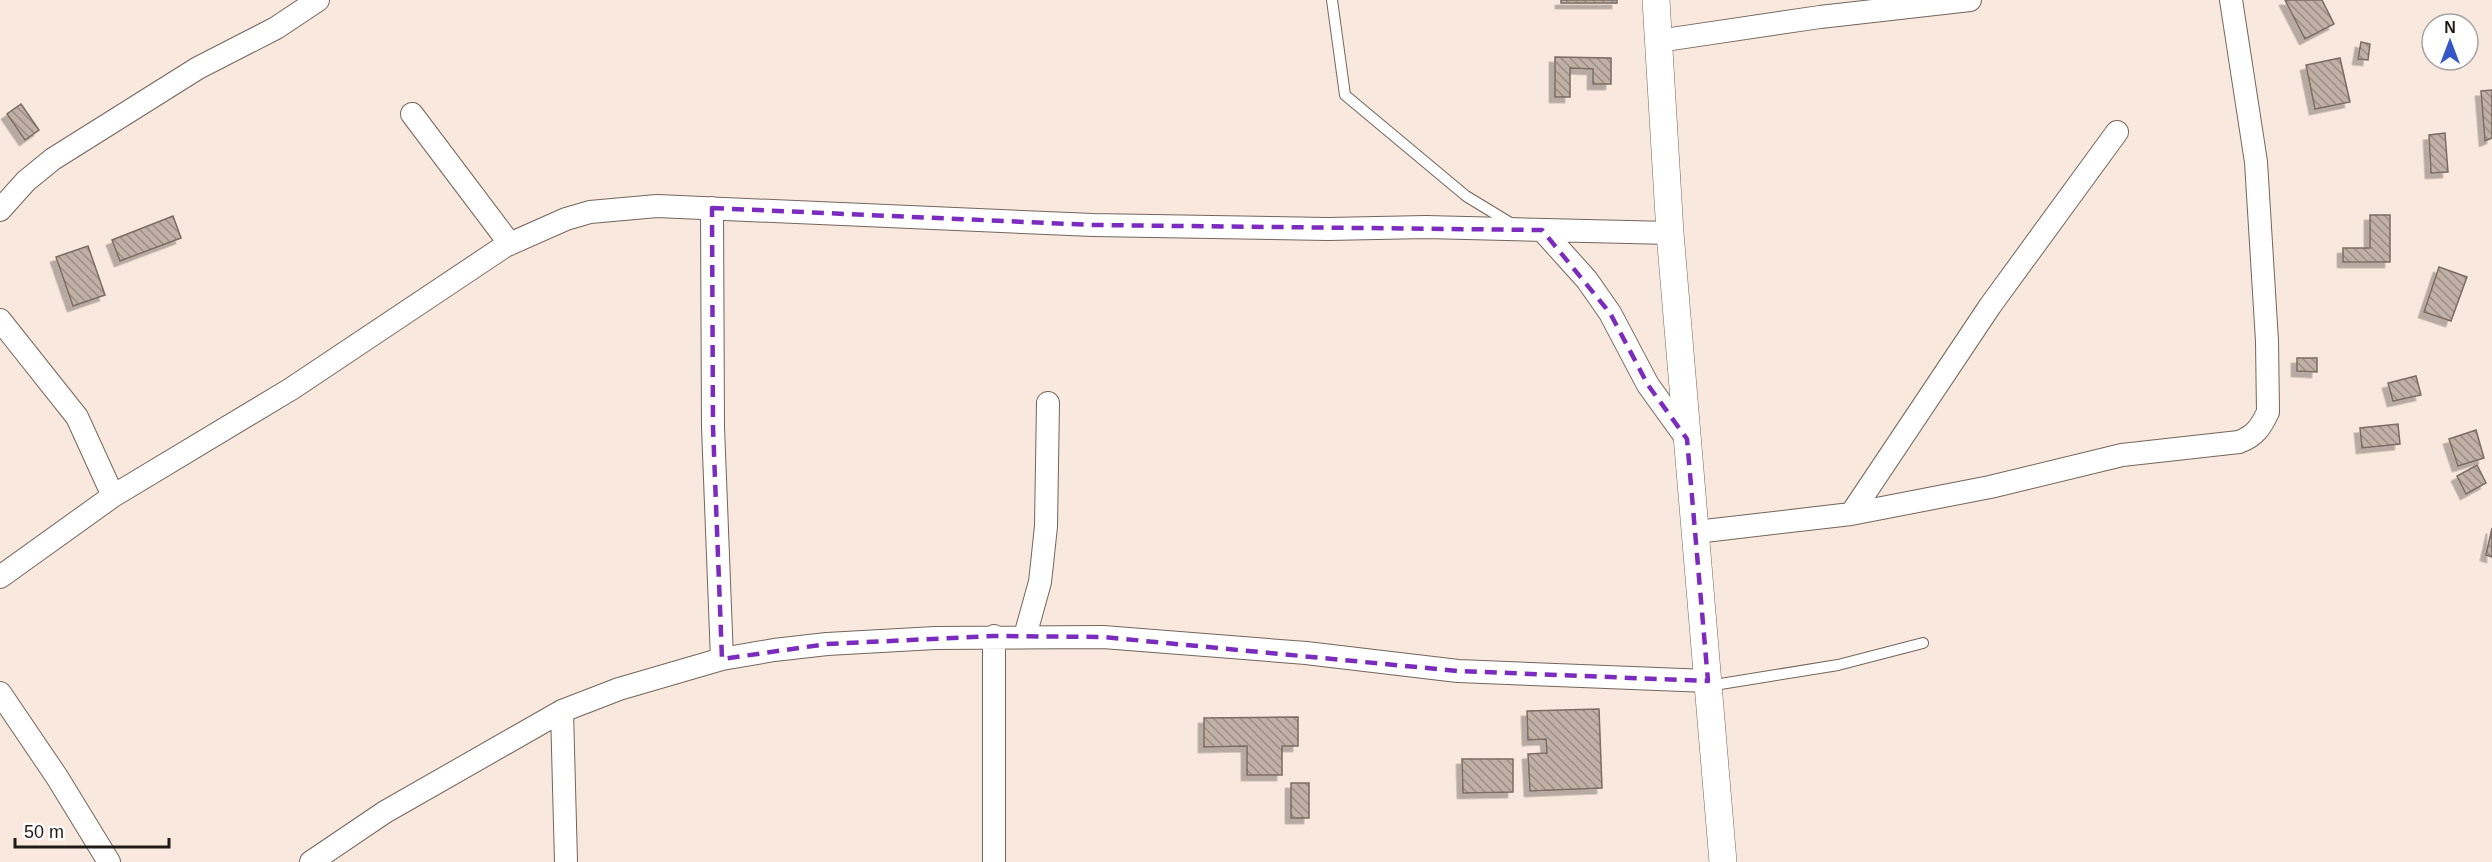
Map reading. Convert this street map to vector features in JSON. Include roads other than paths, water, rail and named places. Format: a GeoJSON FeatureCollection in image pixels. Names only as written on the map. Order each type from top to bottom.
{"type":"FeatureCollection","features":[{"type":"Feature","properties":{"kind":"street"},"geometry":{"type":"LineString","coordinates":[[0,210],[26,181],[53,159],[198,68],[276,28],[318,0]]}},
{"type":"Feature","properties":{"kind":"street"},"geometry":{"type":"LineString","coordinates":[[1656,0],[1687,439],[1723,862]]}},
{"type":"Feature","properties":{"kind":"street"},"geometry":{"type":"LineString","coordinates":[[1658,41],[1820,17],[1970,0]]}},
{"type":"Feature","properties":{"kind":"street"},"geometry":{"type":"LineString","coordinates":[[1696,532],[1851,513],[1990,487],[2122,455],[2239,442],[2248,439],[2260,429],[2268,412],[2261,234],[2256,162],[2231,0]]}},
{"type":"Feature","properties":{"kind":"street"},"geometry":{"type":"LineString","coordinates":[[412,114],[510,243]]}},
{"type":"Feature","properties":{"kind":"street"},"geometry":{"type":"LineString","coordinates":[[1851,513],[1990,306],[2117,132]]}},
{"type":"Feature","properties":{"kind":"street"},"geometry":{"type":"LineString","coordinates":[[0,577],[113,496],[291,388],[510,243],[566,219],[590,212],[657,206],[1094,225],[1531,229],[1671,233]]}},
{"type":"Feature","properties":{"kind":"street"},"geometry":{"type":"LineString","coordinates":[[712,208],[713,427],[723,659]]}},
{"type":"Feature","properties":{"kind":"street"},"geometry":{"type":"LineString","coordinates":[[1531,229],[1587,280],[1610,313],[1648,385],[1687,439]]}},
{"type":"Feature","properties":{"kind":"street"},"geometry":{"type":"LineString","coordinates":[[0,320],[77,417],[113,496]]}},
{"type":"Feature","properties":{"kind":"street"},"geometry":{"type":"LineString","coordinates":[[1025,636],[1040,582],[1046,526],[1048,403]]}},
{"type":"Feature","properties":{"kind":"street"},"geometry":{"type":"LineString","coordinates":[[994,636],[994,862]]}},
{"type":"Feature","properties":{"kind":"street"},"geometry":{"type":"LineString","coordinates":[[311,862],[386,812],[562,711],[619,689],[723,659],[827,644],[994,636],[1103,638],[1284,652],[1458,671],[1707,684]]}},
{"type":"Feature","properties":{"kind":"street"},"geometry":{"type":"LineString","coordinates":[[0,693],[57,777],[110,862]]}},
{"type":"Feature","properties":{"kind":"street"},"geometry":{"type":"LineString","coordinates":[[562,711],[566,862]]}},
{"type":"Feature","properties":{"kind":"lane"},"geometry":{"type":"LineString","coordinates":[[1332,0],[1345,95],[1467,195],[1531,229]]}},
{"type":"Feature","properties":{"kind":"lane"},"geometry":{"type":"LineString","coordinates":[[1707,684],[1838,665],[1923,643]]}}]}
